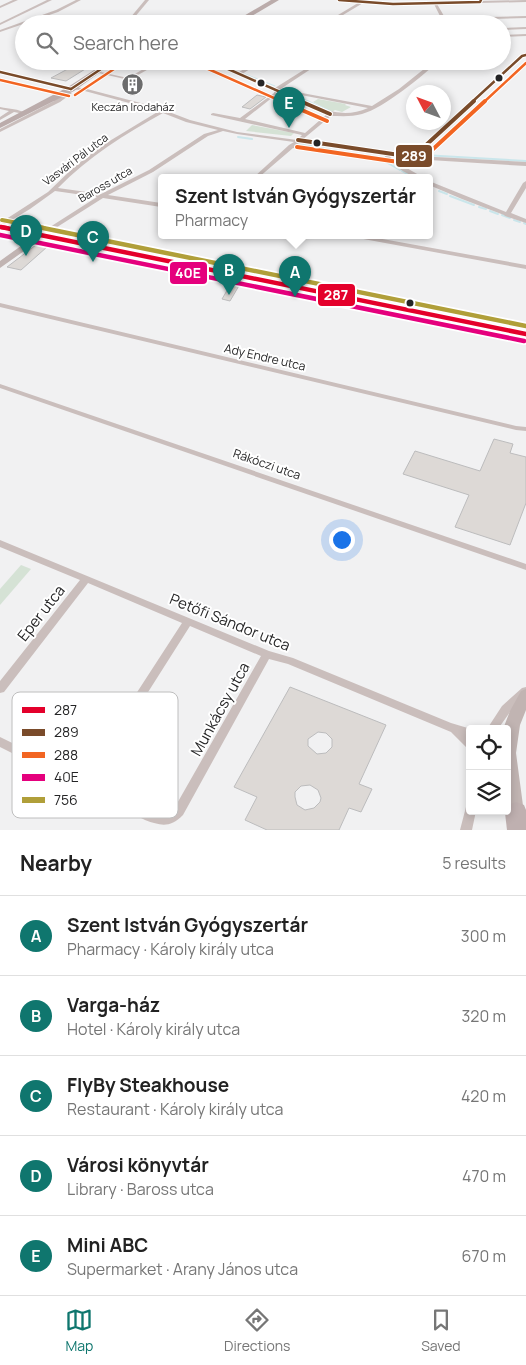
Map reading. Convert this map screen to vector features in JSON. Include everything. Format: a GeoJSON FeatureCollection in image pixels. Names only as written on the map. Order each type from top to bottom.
{"type":"FeatureCollection","features":[{"type":"Feature","properties":{"kind":"main road"},"geometry":{"type":"LineString","coordinates":[[249,15],[276,0]]}},
{"type":"Feature","properties":{"kind":"main road"},"geometry":{"type":"LineString","coordinates":[[0,126],[70,91],[99,70]]}},
{"type":"Feature","properties":{"kind":"street"},"geometry":{"type":"LineString","coordinates":[[0,7],[16,0]]}},
{"type":"Feature","properties":{"kind":"street"},"geometry":{"type":"LineString","coordinates":[[19,15],[50,0]]}},
{"type":"Feature","properties":{"kind":"street"},"geometry":{"type":"LineString","coordinates":[[46,15],[79,0]]}},
{"type":"Feature","properties":{"kind":"street"},"geometry":{"type":"LineString","coordinates":[[134,15],[147,0]]}},
{"type":"Feature","properties":{"kind":"street"},"geometry":{"type":"LineString","coordinates":[[339,0],[435,3],[526,1]]}},
{"type":"Feature","properties":{"kind":"street"},"geometry":{"type":"LineString","coordinates":[[339,15],[363,1]]}},
{"type":"Feature","properties":{"kind":"street"},"geometry":{"type":"LineString","coordinates":[[435,3],[441,15]]}},
{"type":"Feature","properties":{"kind":"street"},"geometry":{"type":"LineString","coordinates":[[0,24],[15,17]]}},
{"type":"Feature","properties":{"kind":"street"},"geometry":{"type":"LineString","coordinates":[[511,17],[526,17]]}},
{"type":"Feature","properties":{"kind":"street"},"geometry":{"type":"LineString","coordinates":[[0,32],[15,26]]}},
{"type":"Feature","properties":{"kind":"street"},"geometry":{"type":"LineString","coordinates":[[511,29],[526,28]]}},
{"type":"Feature","properties":{"kind":"street"},"geometry":{"type":"LineString","coordinates":[[0,32],[15,30]]}},
{"type":"Feature","properties":{"kind":"street"},"geometry":{"type":"LineString","coordinates":[[511,36],[526,35]]}},
{"type":"Feature","properties":{"kind":"street"},"geometry":{"type":"LineString","coordinates":[[511,66],[526,54]]}},
{"type":"Feature","properties":{"kind":"street"},"geometry":{"type":"LineString","coordinates":[[96,72],[129,79],[145,70]]}},
{"type":"Feature","properties":{"kind":"street"},"geometry":{"type":"LineString","coordinates":[[230,70],[330,114],[353,114],[373,108],[425,70]]}},
{"type":"Feature","properties":{"kind":"street"},"geometry":{"type":"LineString","coordinates":[[239,74],[246,70]]}},
{"type":"Feature","properties":{"kind":"street"},"geometry":{"type":"LineString","coordinates":[[241,120],[276,93],[276,90],[307,70]]}},
{"type":"Feature","properties":{"kind":"street"},"geometry":{"type":"LineString","coordinates":[[413,157],[507,70]]}},
{"type":"Feature","properties":{"kind":"street"},"geometry":{"type":"LineString","coordinates":[[0,72],[70,91],[81,89],[163,110],[188,121],[237,133],[298,140],[385,154],[526,164]]}},
{"type":"Feature","properties":{"kind":"street"},"geometry":{"type":"LineString","coordinates":[[282,86],[301,94],[373,108]]}},
{"type":"Feature","properties":{"kind":"street"},"geometry":{"type":"LineString","coordinates":[[0,131],[54,100]]}},
{"type":"Feature","properties":{"kind":"street"},"geometry":{"type":"LineString","coordinates":[[0,108],[24,113]]}},
{"type":"Feature","properties":{"kind":"street"},"geometry":{"type":"LineString","coordinates":[[0,118],[15,110]]}},
{"type":"Feature","properties":{"kind":"street","name":"Vasvári Pál utca"},"geometry":{"type":"LineString","coordinates":[[0,226],[54,189],[76,168],[163,110]]}},
{"type":"Feature","properties":{"kind":"street"},"geometry":{"type":"LineString","coordinates":[[213,114],[305,134]]}},
{"type":"Feature","properties":{"kind":"street"},"geometry":{"type":"LineString","coordinates":[[259,174],[330,114]]}},
{"type":"Feature","properties":{"kind":"street"},"geometry":{"type":"LineString","coordinates":[[237,133],[251,122]]}},
{"type":"Feature","properties":{"kind":"street","name":"Baross utca"},"geometry":{"type":"LineString","coordinates":[[0,265],[41,236],[104,196],[151,171],[206,134],[224,130]]}},
{"type":"Feature","properties":{"kind":"street"},"geometry":{"type":"LineString","coordinates":[[291,146],[366,157]]}},
{"type":"Feature","properties":{"kind":"street"},"geometry":{"type":"LineString","coordinates":[[385,154],[390,161],[414,174]]}},
{"type":"Feature","properties":{"kind":"street"},"geometry":{"type":"LineString","coordinates":[[507,214],[526,183]]}},
{"type":"Feature","properties":{"kind":"street"},"geometry":{"type":"LineString","coordinates":[[433,184],[526,221]]}},
{"type":"Feature","properties":{"kind":"street"},"geometry":{"type":"LineString","coordinates":[[54,189],[158,205]]}},
{"type":"Feature","properties":{"kind":"street"},"geometry":{"type":"LineString","coordinates":[[0,226],[41,236],[282,283],[526,334]]}},
{"type":"Feature","properties":{"kind":"street"},"geometry":{"type":"LineString","coordinates":[[384,239],[526,267]]}},
{"type":"Feature","properties":{"kind":"street","name":"Ady Endre utca"},"geometry":{"type":"LineString","coordinates":[[0,304],[516,428],[526,428]]}},
{"type":"Feature","properties":{"kind":"street","name":"Rákóczi utca"},"geometry":{"type":"LineString","coordinates":[[0,386],[526,567]]}},
{"type":"Feature","properties":{"kind":"street","name":"Petőfi Sándor utca"},"geometry":{"type":"LineString","coordinates":[[0,543],[188,622],[466,732]]}},
{"type":"Feature","properties":{"kind":"street","name":"Eper utca"},"geometry":{"type":"LineString","coordinates":[[0,689],[86,579]]}},
{"type":"Feature","properties":{"kind":"street"},"geometry":{"type":"LineString","coordinates":[[143,692],[188,622]]}},
{"type":"Feature","properties":{"kind":"street","name":"Munkácsy utca"},"geometry":{"type":"LineString","coordinates":[[178,812],[267,654]]}},
{"type":"Feature","properties":{"kind":"street"},"geometry":{"type":"LineString","coordinates":[[495,725],[506,709],[526,691]]}},
{"type":"Feature","properties":{"kind":"street"},"geometry":{"type":"LineString","coordinates":[[511,725],[526,696]]}},
{"type":"Feature","properties":{"kind":"street","name":"Petőfi Sándor utca"},"geometry":{"type":"LineString","coordinates":[[450,727],[466,739]]}},
{"type":"Feature","properties":{"kind":"street","name":"Munkácsy utca"},"geometry":{"type":"LineString","coordinates":[[0,742],[12,748]]}},
{"type":"Feature","properties":{"kind":"street"},"geometry":{"type":"LineString","coordinates":[[508,770],[517,822]]}},
{"type":"Feature","properties":{"kind":"street"},"geometry":{"type":"LineString","coordinates":[[466,829],[469,815]]}},
{"type":"Feature","properties":{"kind":"street","name":"Munkácsy utca"},"geometry":{"type":"LineString","coordinates":[[154,818],[161,821],[173,818]]}},
{"type":"Feature","properties":{"kind":"green space"},"geometry":{"type":"Polygon","coordinates":[[[318,99],[346,104],[351,107],[342,112],[335,110],[332,112],[313,102],[318,99]]]}},
{"type":"Feature","properties":{"kind":"green space"},"geometry":{"type":"Polygon","coordinates":[[[252,125],[294,133],[291,136],[246,131],[252,125]]]}},
{"type":"Feature","properties":{"kind":"green space"},"geometry":{"type":"Polygon","coordinates":[[[21,565],[31,569],[0,605],[0,589],[21,565]]]}},
{"type":"Feature","properties":{"kind":"building"},"geometry":{"type":"Polygon","coordinates":[[[66,70],[84,70],[66,81],[51,78],[66,70]]]}},
{"type":"Feature","properties":{"kind":"building"},"geometry":{"type":"Polygon","coordinates":[[[257,95],[266,97],[250,109],[242,107],[257,95]]]}},
{"type":"Feature","properties":{"kind":"building"},"geometry":{"type":"Polygon","coordinates":[[[36,245],[47,247],[21,270],[7,267],[36,245]]]}},
{"type":"Feature","properties":{"kind":"building"},"geometry":{"type":"Polygon","coordinates":[[[232,282],[240,284],[230,301],[222,299],[232,282]]]}},
{"type":"Feature","properties":{"kind":"building"},"geometry":{"type":"Polygon","coordinates":[[[494,439],[513,444],[510,453],[526,457],[526,503],[510,545],[455,527],[469,495],[403,474],[415,451],[480,471],[494,439]]]}},
{"type":"Feature","properties":{"kind":"building"},"geometry":{"type":"Polygon","coordinates":[[[290,687],[386,725],[359,784],[372,789],[361,812],[349,808],[339,830],[267,830],[245,820],[257,797],[234,787],[290,687]],[[318,732],[308,739],[308,746],[317,754],[326,753],[332,747],[332,739],[326,733],[318,732]],[[310,785],[301,786],[295,792],[297,805],[305,810],[314,808],[321,798],[318,790],[310,785]]]}},
{"type":"Feature","properties":{"kind":"waterway"},"geometry":{"type":"LineString","coordinates":[[245,74],[275,86]]}},
{"type":"Feature","properties":{"kind":"waterway"},"geometry":{"type":"LineString","coordinates":[[282,89],[310,102]]}},
{"type":"Feature","properties":{"kind":"waterway"},"geometry":{"type":"LineString","coordinates":[[307,101],[331,112]]}},
{"type":"Feature","properties":{"kind":"waterway"},"geometry":{"type":"LineString","coordinates":[[238,137],[252,139]]}},
{"type":"Feature","properties":{"kind":"waterway"},"geometry":{"type":"LineString","coordinates":[[298,144],[338,151]]}},
{"type":"Feature","properties":{"kind":"waterway"},"geometry":{"type":"LineString","coordinates":[[366,155],[382,159]]}},
{"type":"Feature","properties":{"kind":"waterway"},"geometry":{"type":"LineString","coordinates":[[423,155],[526,161]]}},
{"type":"Feature","properties":{"kind":"waterway"},"geometry":{"type":"LineString","coordinates":[[386,162],[400,170]]}},
{"type":"Feature","properties":{"kind":"waterway"},"geometry":{"type":"LineString","coordinates":[[402,171],[407,174]]}},
{"type":"Feature","properties":{"kind":"waterway"},"geometry":{"type":"LineString","coordinates":[[439,191],[447,194]]}},
{"type":"Feature","properties":{"kind":"waterway"},"geometry":{"type":"LineString","coordinates":[[450,196],[474,205]]}},
{"type":"Feature","properties":{"kind":"waterway"},"geometry":{"type":"LineString","coordinates":[[479,207],[486,209]]}},
{"type":"Feature","properties":{"kind":"waterway"},"geometry":{"type":"LineString","coordinates":[[490,211],[498,214]]}},
{"type":"Feature","properties":{"kind":"waterway"},"geometry":{"type":"LineString","coordinates":[[502,215],[510,218]]}},
{"type":"Feature","properties":{"kind":"waterway"},"geometry":{"type":"LineString","coordinates":[[514,220],[520,222]]}},
{"type":"Feature","properties":{"kind":"transit line","name":"289"},"geometry":{"type":"LineString","coordinates":[[339,0],[393,4],[480,2],[481,0]]}},
{"type":"Feature","properties":{"kind":"transit line","name":"289"},"geometry":{"type":"LineString","coordinates":[[511,66],[522,56],[526,55]]}},
{"type":"Feature","properties":{"kind":"transit line","name":"288"},"geometry":{"type":"LineString","coordinates":[[418,163],[526,63]]}},
{"type":"Feature","properties":{"kind":"transit line","name":"289"},"geometry":{"type":"LineString","coordinates":[[71,89],[100,70]]}},
{"type":"Feature","properties":{"kind":"transit line","name":"288"},"geometry":{"type":"LineString","coordinates":[[75,95],[112,70]]}},
{"type":"Feature","properties":{"kind":"transit line","name":"288"},"geometry":{"type":"LineString","coordinates":[[211,70],[327,121]]}},
{"type":"Feature","properties":{"kind":"transit line","name":"289"},"geometry":{"type":"LineString","coordinates":[[230,70],[330,114]]}},
{"type":"Feature","properties":{"kind":"transit line","name":"289"},"geometry":{"type":"LineString","coordinates":[[413,157],[507,70]]}},
{"type":"Feature","properties":{"kind":"transit line","name":"289"},"geometry":{"type":"LineString","coordinates":[[0,72],[71,89]]}},
{"type":"Feature","properties":{"kind":"transit line","name":"288"},"geometry":{"type":"LineString","coordinates":[[0,80],[69,96]]}},
{"type":"Feature","properties":{"kind":"transit line","name":"289"},"geometry":{"type":"LineString","coordinates":[[298,140],[413,157]]}},
{"type":"Feature","properties":{"kind":"transit line","name":"288"},"geometry":{"type":"LineString","coordinates":[[297,147],[412,164]]}},
{"type":"Feature","properties":{"kind":"transit line","name":"756"},"geometry":{"type":"LineString","coordinates":[[2,220],[526,326]]}},
{"type":"Feature","properties":{"kind":"transit line","name":"287"},"geometry":{"type":"LineString","coordinates":[[0,227],[526,334]]}},
{"type":"Feature","properties":{"kind":"transit line","name":"40E"},"geometry":{"type":"LineString","coordinates":[[0,235],[524,341]]}},
{"type":"Feature","properties":{"kind":"place","name":"Keczán Irodaház"},"geometry":{"type":"Point","coordinates":[133,85]}},
{"type":"Feature","properties":{"kind":"place","name":"Mini ABC"},"geometry":{"type":"Point","coordinates":[289,128]}},
{"type":"Feature","properties":{"kind":"place","name":"Városi könyvtár"},"geometry":{"type":"Point","coordinates":[26,256]}},
{"type":"Feature","properties":{"kind":"place","name":"FlyBy Steakhouse"},"geometry":{"type":"Point","coordinates":[93,262]}},
{"type":"Feature","properties":{"kind":"place","name":"Varga-ház"},"geometry":{"type":"Point","coordinates":[229,295]}},
{"type":"Feature","properties":{"kind":"place","name":"Szent István Gyógyszertár"},"geometry":{"type":"Point","coordinates":[295,297]}}]}
